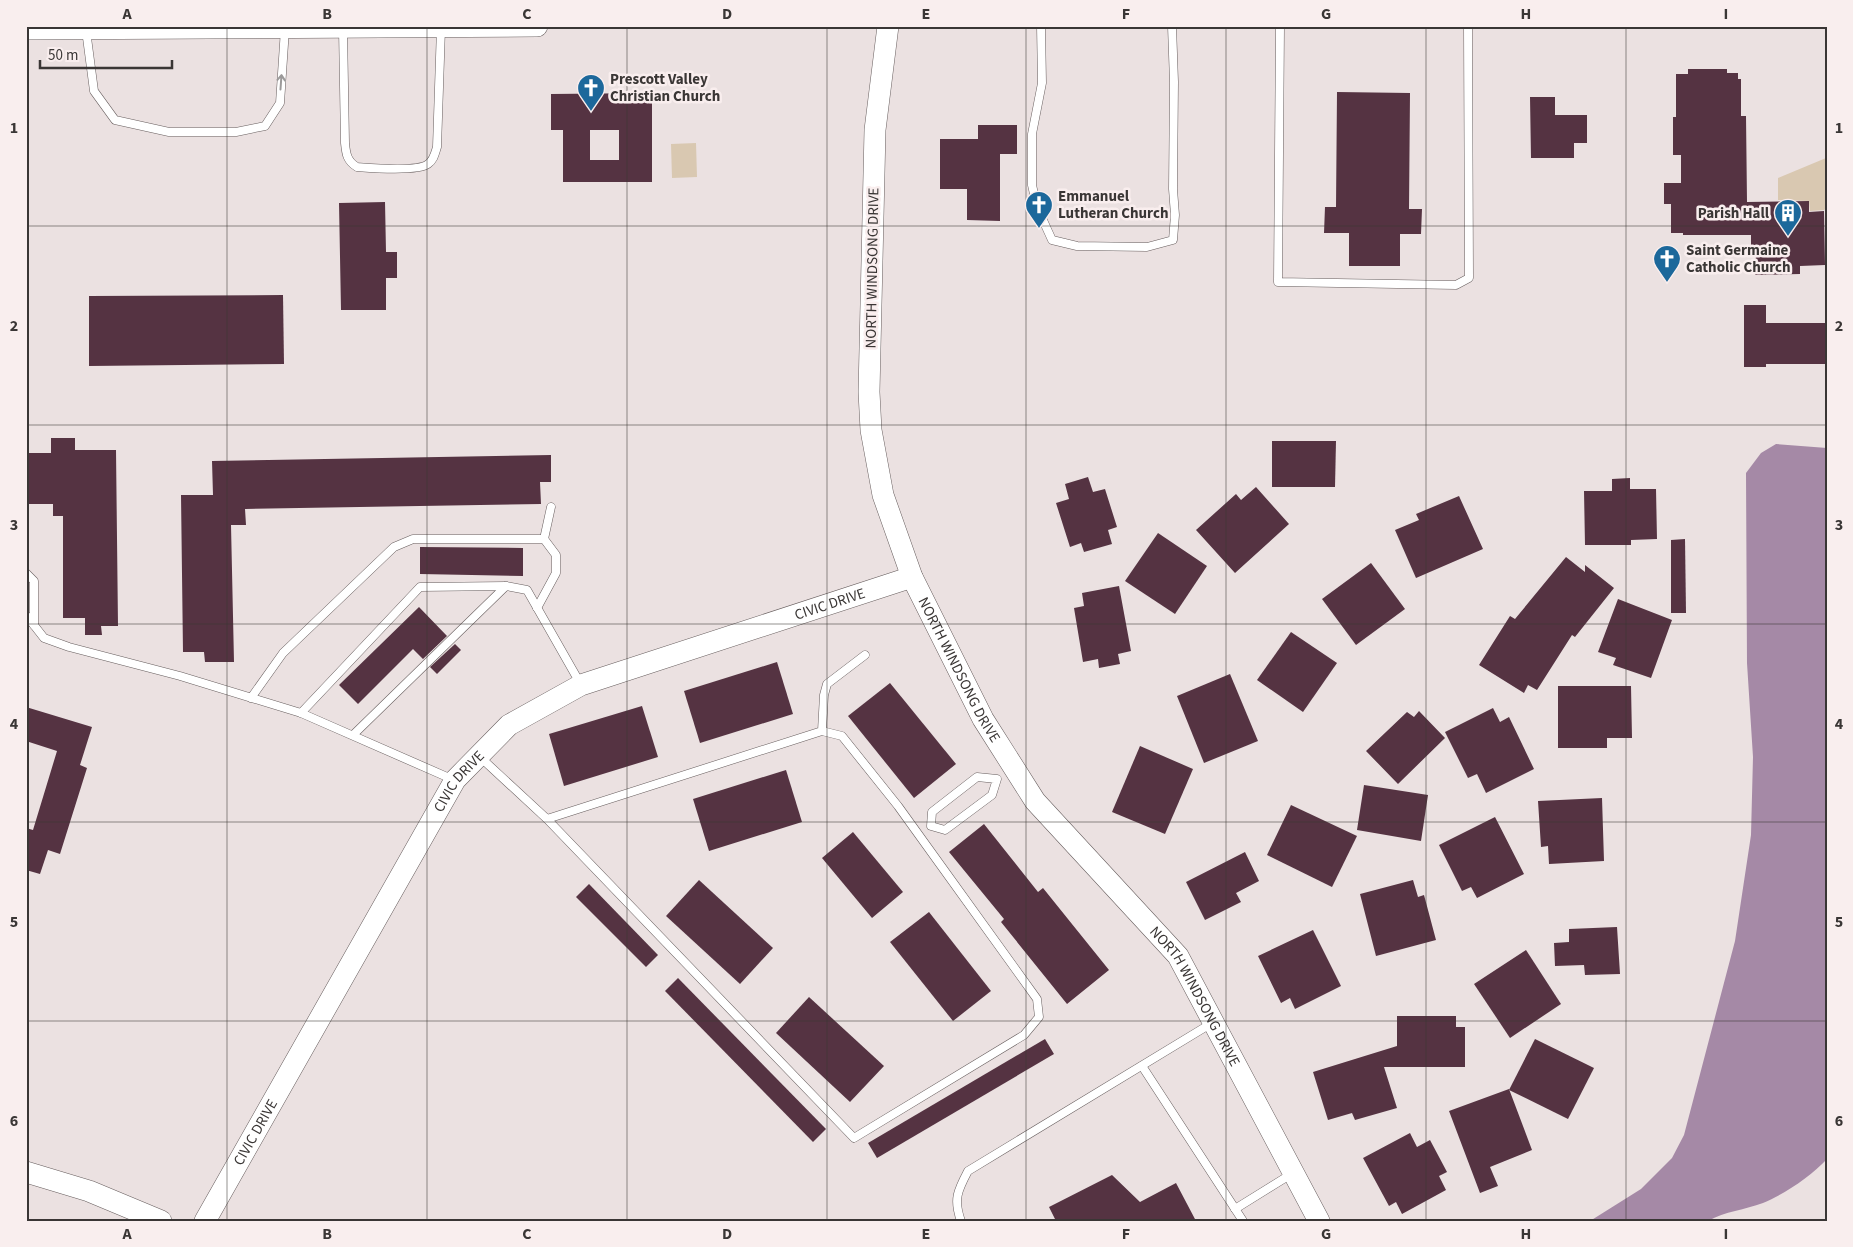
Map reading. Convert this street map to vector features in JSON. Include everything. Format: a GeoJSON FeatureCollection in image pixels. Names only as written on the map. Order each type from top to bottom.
{"type":"FeatureCollection","features":[{"type":"Feature","properties":{"kind":"street"},"geometry":{"type":"LineString","coordinates":[[26,29],[537,26]]}},
{"type":"Feature","properties":{"kind":"street","name":"NORTH WINDSONG DRIVE"},"geometry":{"type":"LineString","coordinates":[[888,26],[875,130],[869,392],[872,430],[883,495],[912,577],[983,719],[1006,775],[1035,801],[1178,956],[1319,1221]]}},
{"type":"Feature","properties":{"kind":"street","name":"CIVIC DRIVE"},"geometry":{"type":"LineString","coordinates":[[205,1221],[456,780],[509,725],[581,685],[912,577]]}},
{"type":"Feature","properties":{"kind":"street"},"geometry":{"type":"LineString","coordinates":[[26,1172],[90,1191],[161,1221]]}},
{"type":"Feature","properties":{"kind":"lane"},"geometry":{"type":"LineString","coordinates":[[1041,26],[1042,83],[1032,134],[1032,185],[1037,207],[1052,240],[1077,246],[1147,247],[1173,240],[1175,215],[1173,189],[1174,82],[1172,26]]}},
{"type":"Feature","properties":{"kind":"lane"},"geometry":{"type":"LineString","coordinates":[[1280,26],[1278,282],[1456,285],[1469,278],[1468,26]]}},
{"type":"Feature","properties":{"kind":"lane"},"geometry":{"type":"LineString","coordinates":[[343,27],[345,143],[346,154],[350,162],[357,167],[418,168],[428,165],[434,158],[437,146],[441,27]]}},
{"type":"Feature","properties":{"kind":"lane"},"geometry":{"type":"LineString","coordinates":[[85,28],[94,91],[115,120],[170,132],[236,132],[265,126],[280,103],[285,28]]}},
{"type":"Feature","properties":{"kind":"lane"},"geometry":{"type":"LineString","coordinates":[[544,539],[552,507]]}},
{"type":"Feature","properties":{"kind":"lane"},"geometry":{"type":"LineString","coordinates":[[537,608],[556,573],[556,555],[544,539]]}},
{"type":"Feature","properties":{"kind":"lane"},"geometry":{"type":"LineString","coordinates":[[251,698],[283,654],[394,547],[413,540],[544,539]]}},
{"type":"Feature","properties":{"kind":"lane"},"geometry":{"type":"LineString","coordinates":[[26,572],[34,581],[34,625]]}},
{"type":"Feature","properties":{"kind":"lane"},"geometry":{"type":"LineString","coordinates":[[353,735],[506,586]]}},
{"type":"Feature","properties":{"kind":"lane"},"geometry":{"type":"LineString","coordinates":[[301,714],[420,587],[506,586],[527,590],[581,685]]}},
{"type":"Feature","properties":{"kind":"lane"},"geometry":{"type":"LineString","coordinates":[[26,615],[44,638],[69,647],[180,676],[301,714],[456,780]]}},
{"type":"Feature","properties":{"kind":"lane"},"geometry":{"type":"LineString","coordinates":[[822,731],[826,684],[865,655]]}},
{"type":"Feature","properties":{"kind":"lane"},"geometry":{"type":"LineString","coordinates":[[479,756],[547,819],[854,1138],[1024,1035],[1039,1017],[1037,999],[898,806],[842,736],[822,731],[547,819]]}},
{"type":"Feature","properties":{"kind":"lane"},"geometry":{"type":"LineString","coordinates":[[919,835],[931,826],[932,812],[977,777],[1006,775]]}},
{"type":"Feature","properties":{"kind":"lane"},"geometry":{"type":"LineString","coordinates":[[931,826],[945,830],[992,796],[1006,775]]}},
{"type":"Feature","properties":{"kind":"lane"},"geometry":{"type":"LineString","coordinates":[[962,1221],[957,1210],[957,1191],[968,1171],[1213,1022]]}},
{"type":"Feature","properties":{"kind":"lane"},"geometry":{"type":"LineString","coordinates":[[1142,1066],[1242,1221]]}},
{"type":"Feature","properties":{"kind":"lane"},"geometry":{"type":"LineString","coordinates":[[1235,1209],[1293,1172]]}},
{"type":"Feature","properties":{"kind":"shaded area"},"geometry":{"type":"Polygon","coordinates":[[[696,143],[697,177],[672,178],[671,144],[696,143]]]}},
{"type":"Feature","properties":{"kind":"shaded area"},"geometry":{"type":"Polygon","coordinates":[[[1826,158],[1827,208],[1810,211],[1809,201],[1778,200],[1778,178],[1826,158]]]}},
{"type":"Feature","properties":{"kind":"shaded area"},"geometry":{"type":"Polygon","coordinates":[[[1776,444],[1827,448],[1827,1159],[1789,1190],[1756,1205],[1721,1215],[1708,1221],[1590,1221],[1641,1189],[1672,1158],[1684,1135],[1735,941],[1751,835],[1753,757],[1747,663],[1746,473],[1761,453],[1776,444]]]}},
{"type":"Feature","properties":{"kind":"building"},"geometry":{"type":"Polygon","coordinates":[[[1688,69],[1727,69],[1727,73],[1738,73],[1738,79],[1741,79],[1741,116],[1746,116],[1747,202],[1809,201],[1809,212],[1824,211],[1825,265],[1800,266],[1800,274],[1755,275],[1756,253],[1751,252],[1751,235],[1683,235],[1683,233],[1671,233],[1671,204],[1664,204],[1664,183],[1681,183],[1681,155],[1673,155],[1673,117],[1676,117],[1676,74],[1688,74],[1688,69]]]}},
{"type":"Feature","properties":{"kind":"building"},"geometry":{"type":"Polygon","coordinates":[[[1337,92],[1410,93],[1409,209],[1422,209],[1421,234],[1400,234],[1400,266],[1349,266],[1349,233],[1324,233],[1325,207],[1336,207],[1337,92]]]}},
{"type":"Feature","properties":{"kind":"building"},"geometry":{"type":"Polygon","coordinates":[[[652,93],[652,182],[563,182],[563,130],[551,130],[551,94],[652,93]],[[590,130],[590,160],[619,160],[619,130],[590,130]]]}},
{"type":"Feature","properties":{"kind":"building"},"geometry":{"type":"Polygon","coordinates":[[[1530,97],[1555,97],[1555,115],[1587,115],[1587,143],[1574,143],[1574,158],[1531,158],[1530,97]]]}},
{"type":"Feature","properties":{"kind":"building"},"geometry":{"type":"Polygon","coordinates":[[[978,125],[1017,125],[1017,154],[1000,154],[1000,221],[967,220],[967,189],[940,189],[940,139],[978,139],[978,125]]]}},
{"type":"Feature","properties":{"kind":"building"},"geometry":{"type":"Polygon","coordinates":[[[385,202],[386,252],[397,252],[397,278],[386,278],[386,310],[341,310],[339,203],[385,202]]]}},
{"type":"Feature","properties":{"kind":"building"},"geometry":{"type":"Polygon","coordinates":[[[283,295],[284,364],[89,366],[89,296],[283,295]]]}},
{"type":"Feature","properties":{"kind":"building"},"geometry":{"type":"Polygon","coordinates":[[[1744,305],[1766,305],[1766,323],[1827,323],[1827,364],[1766,364],[1766,367],[1744,367],[1744,305]]]}},
{"type":"Feature","properties":{"kind":"building"},"geometry":{"type":"Polygon","coordinates":[[[51,438],[75,438],[75,450],[116,450],[118,626],[101,626],[102,635],[85,635],[85,618],[63,618],[63,516],[53,516],[53,504],[26,504],[26,453],[51,453],[51,438]]]}},
{"type":"Feature","properties":{"kind":"building"},"geometry":{"type":"Polygon","coordinates":[[[1272,441],[1336,441],[1335,487],[1272,487],[1272,441]]]}},
{"type":"Feature","properties":{"kind":"building"},"geometry":{"type":"Polygon","coordinates":[[[551,455],[551,482],[540,482],[541,504],[245,509],[246,525],[231,525],[234,662],[205,662],[204,652],[183,652],[181,495],[213,495],[212,461],[551,455]]]}},
{"type":"Feature","properties":{"kind":"building"},"geometry":{"type":"Polygon","coordinates":[[[1088,477],[1093,492],[1105,489],[1117,527],[1108,530],[1112,544],[1084,552],[1081,543],[1070,547],[1056,503],[1069,499],[1065,484],[1088,477]]]}},
{"type":"Feature","properties":{"kind":"building"},"geometry":{"type":"Polygon","coordinates":[[[1630,478],[1630,489],[1656,489],[1657,539],[1631,540],[1631,545],[1585,545],[1584,491],[1612,491],[1612,479],[1630,478]]]}},
{"type":"Feature","properties":{"kind":"building"},"geometry":{"type":"Polygon","coordinates":[[[1256,487],[1289,524],[1235,573],[1196,530],[1236,494],[1241,500],[1256,487]]]}},
{"type":"Feature","properties":{"kind":"building"},"geometry":{"type":"Polygon","coordinates":[[[1459,496],[1483,549],[1416,578],[1395,530],[1419,520],[1416,514],[1459,496]]]}},
{"type":"Feature","properties":{"kind":"building"},"geometry":{"type":"Polygon","coordinates":[[[1158,533],[1207,566],[1175,614],[1125,581],[1158,533]]]}},
{"type":"Feature","properties":{"kind":"building"},"geometry":{"type":"Polygon","coordinates":[[[1685,539],[1686,613],[1671,613],[1671,540],[1685,539]]]}},
{"type":"Feature","properties":{"kind":"building"},"geometry":{"type":"Polygon","coordinates":[[[420,547],[523,548],[523,576],[420,574],[420,547]]]}},
{"type":"Feature","properties":{"kind":"building"},"geometry":{"type":"Polygon","coordinates":[[[1566,557],[1585,572],[1585,565],[1614,588],[1575,637],[1572,635],[1537,690],[1528,685],[1524,693],[1479,665],[1510,616],[1515,619],[1566,557]]]}},
{"type":"Feature","properties":{"kind":"building"},"geometry":{"type":"Polygon","coordinates":[[[1371,563],[1405,609],[1356,645],[1322,599],[1371,563]]]}},
{"type":"Feature","properties":{"kind":"building"},"geometry":{"type":"Polygon","coordinates":[[[1119,586],[1131,651],[1118,654],[1120,664],[1099,668],[1098,659],[1083,662],[1074,608],[1084,606],[1082,593],[1119,586]]]}},
{"type":"Feature","properties":{"kind":"building"},"geometry":{"type":"Polygon","coordinates":[[[1618,599],[1672,620],[1651,678],[1613,665],[1616,658],[1598,652],[1618,599]]]}},
{"type":"Feature","properties":{"kind":"building"},"geometry":{"type":"Polygon","coordinates":[[[419,607],[447,636],[423,659],[413,649],[358,704],[339,685],[419,607]]]}},
{"type":"Feature","properties":{"kind":"building"},"geometry":{"type":"Polygon","coordinates":[[[1291,632],[1337,663],[1303,712],[1257,680],[1291,632]]]}},
{"type":"Feature","properties":{"kind":"building"},"geometry":{"type":"Polygon","coordinates":[[[455,644],[461,650],[437,674],[430,667],[455,644]]]}},
{"type":"Feature","properties":{"kind":"building"},"geometry":{"type":"Polygon","coordinates":[[[777,662],[793,714],[700,743],[684,691],[777,662]]]}},
{"type":"Feature","properties":{"kind":"building"},"geometry":{"type":"Polygon","coordinates":[[[1230,674],[1258,741],[1204,763],[1177,696],[1230,674]]]}},
{"type":"Feature","properties":{"kind":"building"},"geometry":{"type":"Polygon","coordinates":[[[890,683],[956,764],[914,798],[848,716],[890,683]]]}},
{"type":"Feature","properties":{"kind":"building"},"geometry":{"type":"Polygon","coordinates":[[[1558,686],[1631,686],[1632,738],[1607,738],[1607,748],[1558,748],[1558,686]]]}},
{"type":"Feature","properties":{"kind":"building"},"geometry":{"type":"Polygon","coordinates":[[[642,706],[658,757],[564,786],[549,734],[642,706]]]}},
{"type":"Feature","properties":{"kind":"building"},"geometry":{"type":"Polygon","coordinates":[[[26,707],[92,727],[80,765],[87,768],[60,854],[48,850],[40,874],[26,870],[26,828],[33,830],[57,751],[26,741],[26,707]]]}},
{"type":"Feature","properties":{"kind":"building"},"geometry":{"type":"Polygon","coordinates":[[[1493,708],[1500,722],[1509,717],[1534,769],[1486,793],[1477,774],[1468,778],[1445,732],[1493,708]]]}},
{"type":"Feature","properties":{"kind":"building"},"geometry":{"type":"Polygon","coordinates":[[[1419,711],[1445,738],[1398,784],[1366,751],[1407,712],[1414,717],[1419,711]]]}},
{"type":"Feature","properties":{"kind":"building"},"geometry":{"type":"Polygon","coordinates":[[[1140,746],[1193,769],[1165,834],[1112,812],[1140,746]]]}},
{"type":"Feature","properties":{"kind":"building"},"geometry":{"type":"Polygon","coordinates":[[[786,770],[802,822],[709,851],[693,799],[786,770]]]}},
{"type":"Feature","properties":{"kind":"building"},"geometry":{"type":"Polygon","coordinates":[[[1364,785],[1428,795],[1421,841],[1357,830],[1364,785]]]}},
{"type":"Feature","properties":{"kind":"building"},"geometry":{"type":"Polygon","coordinates":[[[1602,798],[1604,861],[1549,864],[1548,846],[1541,847],[1538,801],[1602,798]]]}},
{"type":"Feature","properties":{"kind":"building"},"geometry":{"type":"Polygon","coordinates":[[[1291,805],[1357,836],[1332,887],[1267,855],[1291,805]]]}},
{"type":"Feature","properties":{"kind":"building"},"geometry":{"type":"Polygon","coordinates":[[[1495,817],[1524,874],[1477,898],[1471,887],[1462,891],[1439,845],[1495,817]]]}},
{"type":"Feature","properties":{"kind":"building"},"geometry":{"type":"Polygon","coordinates":[[[984,824],[1038,892],[1043,888],[1109,970],[1067,1004],[1001,922],[1004,919],[949,852],[984,824]]]}},
{"type":"Feature","properties":{"kind":"building"},"geometry":{"type":"Polygon","coordinates":[[[853,832],[903,892],[872,918],[822,858],[853,832]]]}},
{"type":"Feature","properties":{"kind":"building"},"geometry":{"type":"Polygon","coordinates":[[[1245,852],[1259,881],[1236,893],[1241,902],[1205,920],[1186,882],[1245,852]]]}},
{"type":"Feature","properties":{"kind":"building"},"geometry":{"type":"Polygon","coordinates":[[[699,880],[773,948],[740,984],[666,916],[699,880]]]}},
{"type":"Feature","properties":{"kind":"building"},"geometry":{"type":"Polygon","coordinates":[[[1413,880],[1418,897],[1424,895],[1436,940],[1376,956],[1360,894],[1413,880]]]}},
{"type":"Feature","properties":{"kind":"building"},"geometry":{"type":"Polygon","coordinates":[[[589,884],[658,955],[646,967],[576,897],[589,884]]]}},
{"type":"Feature","properties":{"kind":"building"},"geometry":{"type":"Polygon","coordinates":[[[929,912],[991,991],[953,1021],[890,942],[929,912]]]}},
{"type":"Feature","properties":{"kind":"building"},"geometry":{"type":"Polygon","coordinates":[[[1617,927],[1620,974],[1585,975],[1584,965],[1555,966],[1554,943],[1569,942],[1569,929],[1617,927]]]}},
{"type":"Feature","properties":{"kind":"building"},"geometry":{"type":"Polygon","coordinates":[[[1313,930],[1341,986],[1295,1009],[1290,998],[1281,1003],[1258,956],[1313,930]]]}},
{"type":"Feature","properties":{"kind":"building"},"geometry":{"type":"Polygon","coordinates":[[[1526,950],[1561,1004],[1510,1038],[1474,984],[1526,950]]]}},
{"type":"Feature","properties":{"kind":"building"},"geometry":{"type":"Polygon","coordinates":[[[678,978],[826,1129],[813,1142],[665,991],[678,978]]]}},
{"type":"Feature","properties":{"kind":"building"},"geometry":{"type":"Polygon","coordinates":[[[809,997],[884,1066],[850,1102],[776,1033],[809,997]]]}},
{"type":"Feature","properties":{"kind":"building"},"geometry":{"type":"Polygon","coordinates":[[[1397,1016],[1456,1016],[1456,1027],[1465,1027],[1465,1067],[1384,1067],[1397,1108],[1355,1120],[1352,1113],[1328,1120],[1313,1072],[1397,1046],[1397,1016]]]}},
{"type":"Feature","properties":{"kind":"building"},"geometry":{"type":"Polygon","coordinates":[[[1045,1039],[1054,1054],[877,1158],[868,1143],[1045,1039]]]}},
{"type":"Feature","properties":{"kind":"building"},"geometry":{"type":"Polygon","coordinates":[[[1535,1039],[1594,1068],[1568,1119],[1509,1090],[1535,1039]]]}},
{"type":"Feature","properties":{"kind":"building"},"geometry":{"type":"Polygon","coordinates":[[[1509,1089],[1532,1150],[1490,1167],[1498,1186],[1480,1193],[1449,1111],[1509,1089]]]}},
{"type":"Feature","properties":{"kind":"building"},"geometry":{"type":"Polygon","coordinates":[[[1410,1133],[1417,1147],[1430,1140],[1447,1172],[1439,1176],[1446,1190],[1402,1214],[1396,1202],[1389,1206],[1363,1158],[1410,1133]]]}},
{"type":"Feature","properties":{"kind":"building"},"geometry":{"type":"Polygon","coordinates":[[[1112,1175],[1140,1202],[1176,1183],[1196,1221],[1056,1221],[1049,1207],[1112,1175]]]}},
{"type":"Feature","properties":{"kind":"place","name":"Prescott Valley Christian Church"},"geometry":{"type":"Point","coordinates":[591,112]}},
{"type":"Feature","properties":{"kind":"place","name":"Emmanuel Lutheran Church"},"geometry":{"type":"Point","coordinates":[1039,229]}},
{"type":"Feature","properties":{"kind":"place","name":"Parish Hall"},"geometry":{"type":"Point","coordinates":[1788,237]}},
{"type":"Feature","properties":{"kind":"place","name":"Saint Germaine Catholic Church"},"geometry":{"type":"Point","coordinates":[1667,283]}}]}
